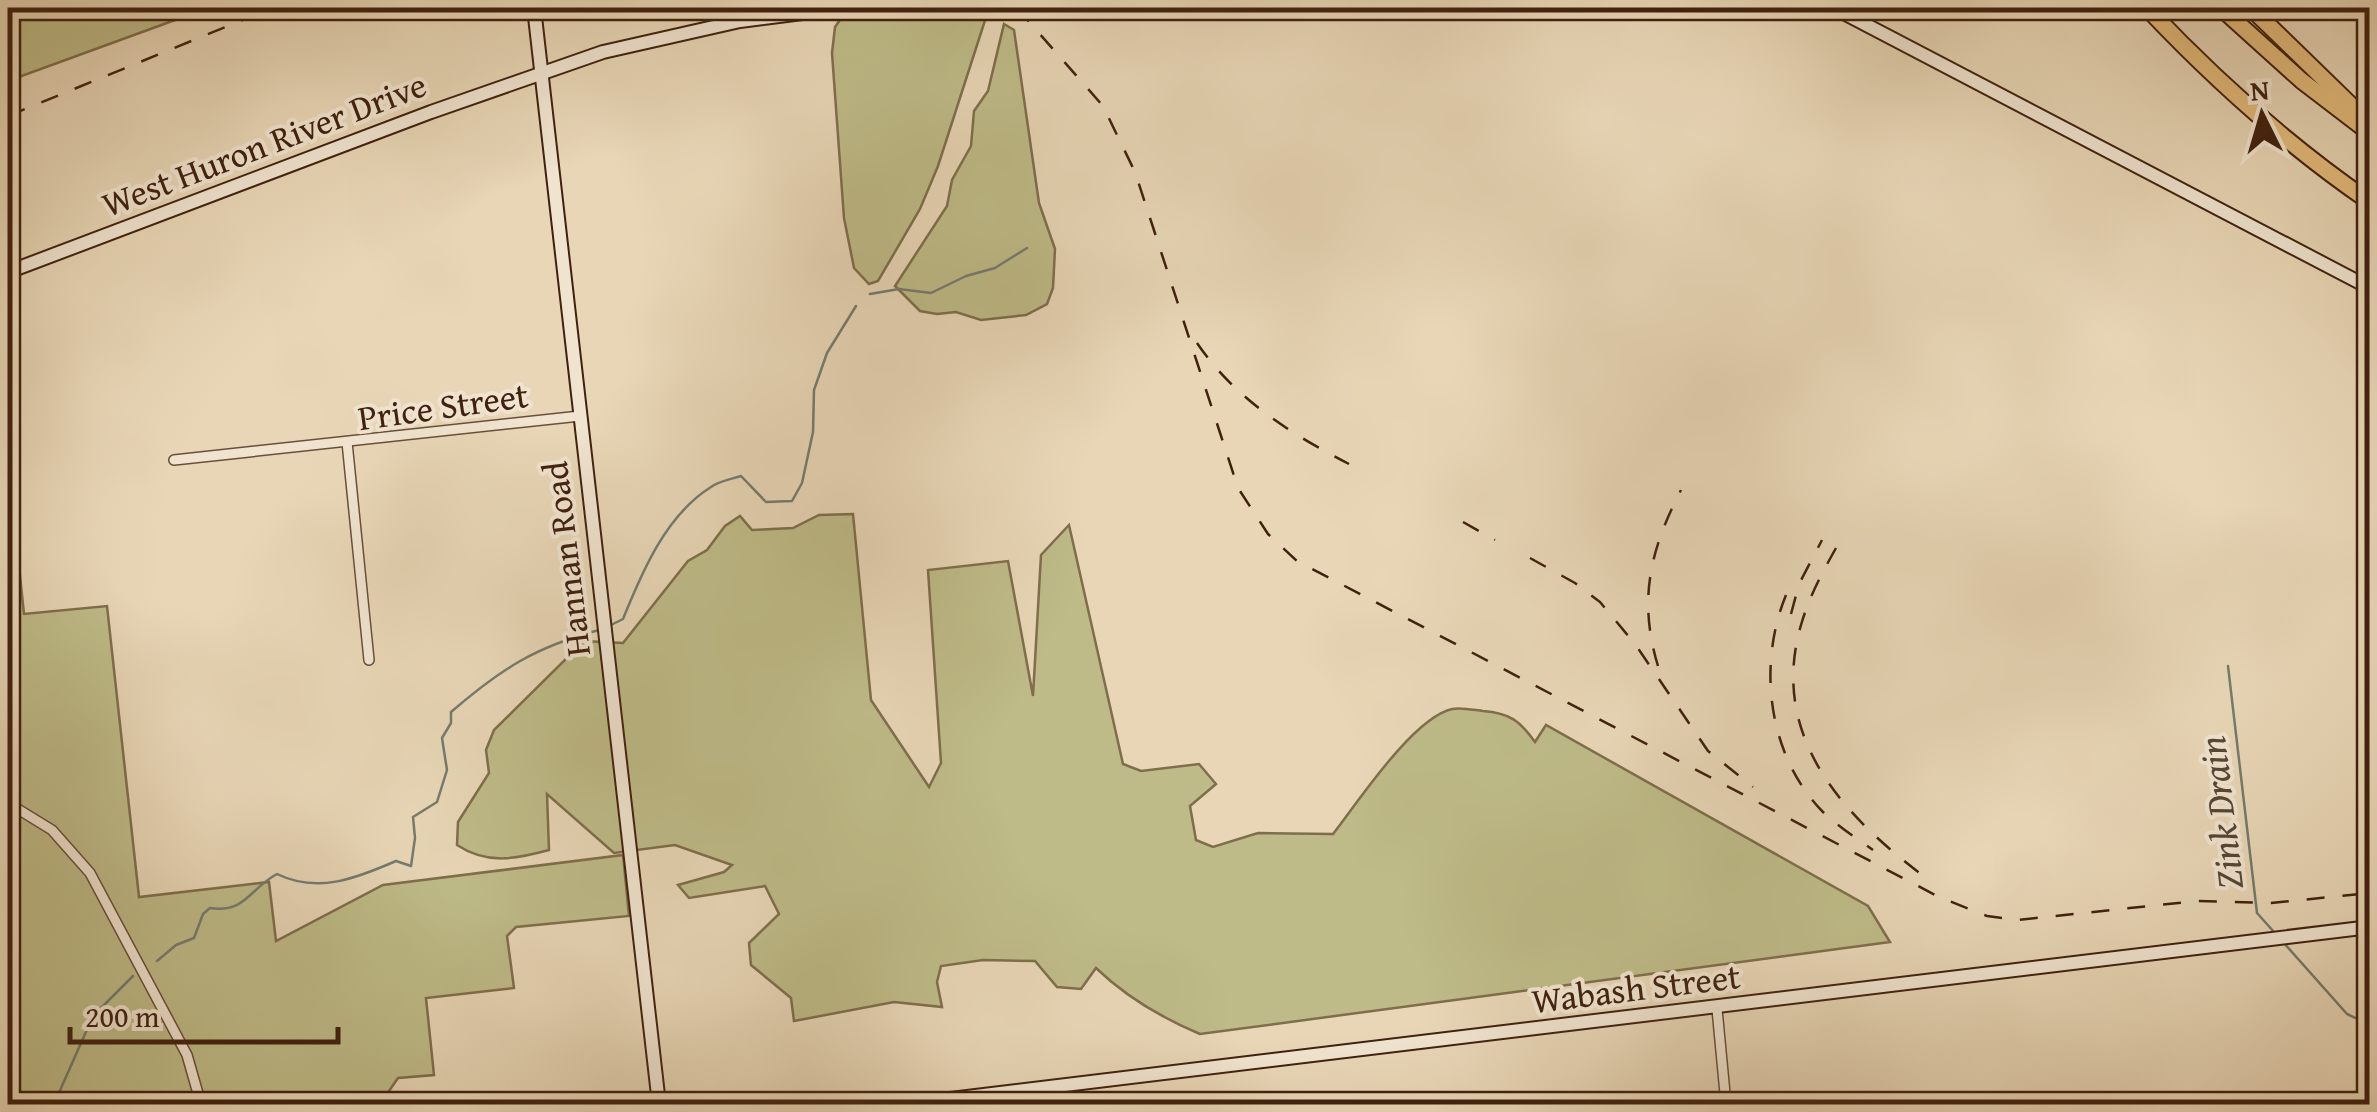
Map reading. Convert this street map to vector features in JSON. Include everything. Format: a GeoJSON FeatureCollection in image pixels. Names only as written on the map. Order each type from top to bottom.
{"type":"FeatureCollection","features":[{"type":"Feature","properties":{"kind":"highway"},"geometry":{"type":"LineString","coordinates":[[2146,8],[2257,116],[2370,202]]}},
{"type":"Feature","properties":{"kind":"highway"},"geometry":{"type":"LineString","coordinates":[[2221,8],[2302,82],[2368,132]]}},
{"type":"Feature","properties":{"kind":"highway"},"geometry":{"type":"LineString","coordinates":[[2251,8],[2361,116],[2368,132]]}},
{"type":"Feature","properties":{"kind":"street","name":"Hannan Road"},"geometry":{"type":"LineString","coordinates":[[534,8],[659,1104]]}},
{"type":"Feature","properties":{"kind":"street","name":"West Huron River Drive"},"geometry":{"type":"LineString","coordinates":[[8,272],[603,52],[687,30],[842,8]]}},
{"type":"Feature","properties":{"kind":"street"},"geometry":{"type":"LineString","coordinates":[[1834,8],[2370,288]]}},
{"type":"Feature","properties":{"kind":"street","name":"Price Street"},"geometry":{"type":"LineString","coordinates":[[369,660],[347,442],[580,416]]}},
{"type":"Feature","properties":{"kind":"street"},"geometry":{"type":"LineString","coordinates":[[174,460],[347,442]]}},
{"type":"Feature","properties":{"kind":"street"},"geometry":{"type":"LineString","coordinates":[[8,803],[52,830],[90,873],[187,1055],[201,1104]]}},
{"type":"Feature","properties":{"kind":"street","name":"Wabash Street"},"geometry":{"type":"LineString","coordinates":[[908,1104],[2370,928]]}},
{"type":"Feature","properties":{"kind":"street"},"geometry":{"type":"LineString","coordinates":[[1717,1008],[1726,1104]]}},
{"type":"Feature","properties":{"kind":"shaded area"},"geometry":{"type":"Polygon","coordinates":[[[8,8],[208,8],[8,81],[8,8]]]}},
{"type":"Feature","properties":{"kind":"shaded area"},"geometry":{"type":"Polygon","coordinates":[[[928,8],[989,8],[938,166],[920,209],[878,281],[869,284],[854,268],[844,218],[832,53],[835,27],[842,17],[928,8]]]}},
{"type":"Feature","properties":{"kind":"shaded area"},"geometry":{"type":"Polygon","coordinates":[[[1004,24],[1014,30],[1039,203],[1055,249],[1053,288],[1047,304],[1026,315],[981,320],[956,312],[920,311],[895,286],[947,206],[952,180],[971,146],[974,111],[988,91],[1004,24]]]}},
{"type":"Feature","properties":{"kind":"shaded area"},"geometry":{"type":"Polygon","coordinates":[[[8,509],[13,509],[24,614],[107,606],[139,897],[269,882],[276,941],[383,885],[623,855],[629,916],[516,927],[507,936],[514,988],[426,998],[434,1075],[398,1078],[380,1104],[8,1104],[8,509]]]}},
{"type":"Feature","properties":{"kind":"shaded area"},"geometry":{"type":"Polygon","coordinates":[[[853,514],[871,700],[929,787],[941,763],[928,570],[1008,561],[1033,696],[1041,555],[1069,525],[1123,764],[1141,771],[1199,764],[1216,784],[1190,806],[1196,840],[1213,847],[1258,833],[1333,834],[1387,763],[1420,728],[1452,709],[1492,712],[1514,719],[1535,742],[1546,725],[1868,906],[1890,942],[1200,1034],[1145,1006],[1096,968],[1081,989],[1057,987],[1035,961],[983,960],[941,966],[937,982],[942,1007],[894,1002],[794,1021],[791,998],[751,965],[749,943],[779,914],[765,886],[689,898],[678,885],[724,872],[732,865],[675,845],[614,853],[547,794],[549,850],[491,858],[457,845],[458,822],[489,773],[486,750],[494,730],[584,641],[623,643],[688,561],[707,550],[725,526],[740,516],[752,530],[793,528],[819,515],[853,514]]]}},
{"type":"Feature","properties":{"kind":"waterway"},"geometry":{"type":"LineString","coordinates":[[870,294],[899,289],[931,293],[966,276],[995,268],[1027,248]]}},
{"type":"Feature","properties":{"kind":"waterway"},"geometry":{"type":"LineString","coordinates":[[611,625],[623,619],[647,564],[668,529],[711,487],[741,476],[766,502],[792,501],[802,483],[813,432],[814,390],[827,353],[856,306]]}},
{"type":"Feature","properties":{"kind":"waterway"},"geometry":{"type":"LineString","coordinates":[[157,961],[176,945],[194,938],[203,914],[210,908],[240,903],[277,874],[322,883],[352,878],[396,861],[411,866],[413,817],[437,802],[447,770],[442,738],[451,723],[451,712],[520,661],[599,630]]}},
{"type":"Feature","properties":{"kind":"waterway","name":"Zink Drain"},"geometry":{"type":"LineString","coordinates":[[2228,666],[2257,913],[2274,932]]}},
{"type":"Feature","properties":{"kind":"waterway","name":"Zink Drain"},"geometry":{"type":"LineString","coordinates":[[2283,942],[2347,1014],[2370,1025]]}},
{"type":"Feature","properties":{"kind":"waterway"},"geometry":{"type":"LineString","coordinates":[[54,1104],[93,1016],[133,976]]}},
{"type":"Feature","properties":{"kind":"railway"},"geometry":{"type":"LineString","coordinates":[[8,116],[272,8]]}},
{"type":"Feature","properties":{"kind":"railway"},"geometry":{"type":"LineString","coordinates":[[1017,8],[1103,106],[1135,172],[1238,488],[1268,534],[1297,561],[1939,897],[1987,916],[2017,920],[2197,901],[2271,903],[2370,893]]}},
{"type":"Feature","properties":{"kind":"railway"},"geometry":{"type":"LineString","coordinates":[[1197,343],[1246,398],[1349,464]]}},
{"type":"Feature","properties":{"kind":"railway"},"geometry":{"type":"LineString","coordinates":[[1658,666],[1649,619],[1650,576],[1681,490]]}},
{"type":"Feature","properties":{"kind":"railway"},"geometry":{"type":"LineString","coordinates":[[1463,522],[1495,540]]}},
{"type":"Feature","properties":{"kind":"railway"},"geometry":{"type":"LineString","coordinates":[[1791,614],[1799,584],[1822,540]]}},
{"type":"Feature","properties":{"kind":"railway"},"geometry":{"type":"LineString","coordinates":[[1836,548],[1801,625],[1794,666],[1795,704],[1805,739],[1843,802],[1869,830],[1929,880]]}},
{"type":"Feature","properties":{"kind":"railway"},"geometry":{"type":"LineString","coordinates":[[1530,558],[1600,602],[1635,644],[1708,751],[1753,787]]}},
{"type":"Feature","properties":{"kind":"railway"},"geometry":{"type":"LineString","coordinates":[[1786,595],[1777,622],[1770,680],[1779,737],[1804,790],[1823,812],[1873,850]]}}]}
